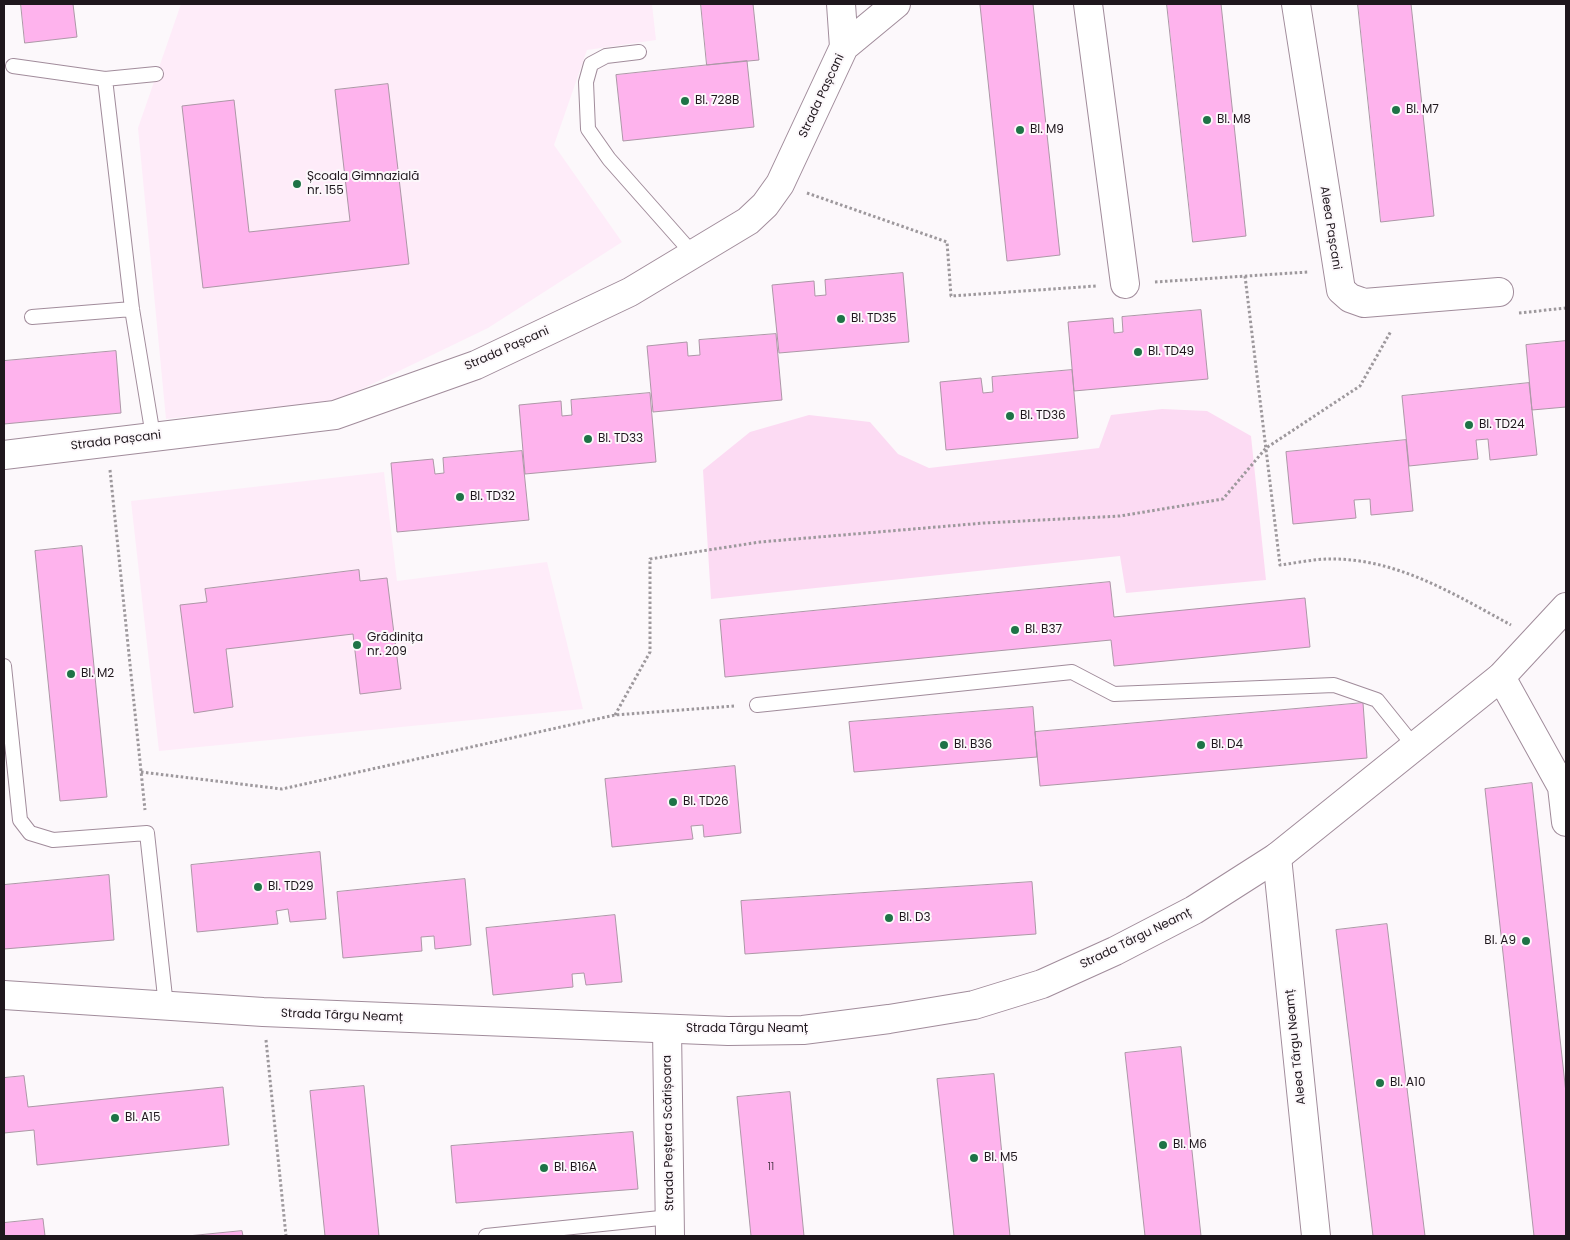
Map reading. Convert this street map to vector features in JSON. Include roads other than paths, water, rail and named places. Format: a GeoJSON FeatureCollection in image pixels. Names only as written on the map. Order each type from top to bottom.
{"type":"FeatureCollection","features":[{"type":"Feature","properties":{"kind":"street","name":"Strada Pașcani"},"geometry":{"type":"LineString","coordinates":[[4,455],[335,415],[476,365],[630,292],[748,221],[766,205],[780,184],[844,47],[841,4]]}},
{"type":"Feature","properties":{"kind":"street"},"geometry":{"type":"LineString","coordinates":[[844,47],[896,4]]}},
{"type":"Feature","properties":{"kind":"street"},"geometry":{"type":"LineString","coordinates":[[1088,4],[1125,284]]}},
{"type":"Feature","properties":{"kind":"street","name":"Aleea Pașcani"},"geometry":{"type":"LineString","coordinates":[[1296,4],[1341,290],[1350,298],[1364,303],[1504,303]]}},
{"type":"Feature","properties":{"kind":"street","name":"Strada Târgu Neamț"},"geometry":{"type":"LineString","coordinates":[[4,995],[263,1012],[667,1029],[803,1030],[889,1020],[974,1005],[1042,984],[1115,951],[1194,910],[1277,857],[1501,677],[1566,607]]}},
{"type":"Feature","properties":{"kind":"street"},"geometry":{"type":"LineString","coordinates":[[1501,677],[1562,787],[1566,822]]}},
{"type":"Feature","properties":{"kind":"street","name":"Aleea Târgu Neamț"},"geometry":{"type":"LineString","coordinates":[[1277,857],[1316,1236]]}},
{"type":"Feature","properties":{"kind":"street","name":"Strada Peștera Scărișoara"},"geometry":{"type":"LineString","coordinates":[[667,1029],[670,1227]]}},
{"type":"Feature","properties":{"kind":"lane"},"geometry":{"type":"LineString","coordinates":[[639,52],[606,56],[591,64],[586,82],[588,129],[609,159],[693,254]]}},
{"type":"Feature","properties":{"kind":"lane"},"geometry":{"type":"LineString","coordinates":[[13,66],[105,79],[156,74]]}},
{"type":"Feature","properties":{"kind":"lane"},"geometry":{"type":"LineString","coordinates":[[105,79],[132,309],[153,436]]}},
{"type":"Feature","properties":{"kind":"lane"},"geometry":{"type":"LineString","coordinates":[[32,317],[132,309]]}},
{"type":"Feature","properties":{"kind":"lane"},"geometry":{"type":"LineString","coordinates":[[4,666],[20,820],[30,833],[53,840],[147,834],[166,1006]]}},
{"type":"Feature","properties":{"kind":"lane"},"geometry":{"type":"LineString","coordinates":[[757,705],[1072,672],[1114,694],[1334,685],[1377,700],[1414,746]]}},
{"type":"Feature","properties":{"kind":"lane"},"geometry":{"type":"LineString","coordinates":[[486,1236],[670,1227]]}},
{"type":"Feature","properties":{"kind":"place","name":"Bl. 728B"},"geometry":{"type":"Point","coordinates":[685,101]}},
{"type":"Feature","properties":{"kind":"place","name":"Bl. M7"},"geometry":{"type":"Point","coordinates":[1396,110]}},
{"type":"Feature","properties":{"kind":"place","name":"Bl. M8"},"geometry":{"type":"Point","coordinates":[1207,120]}},
{"type":"Feature","properties":{"kind":"place","name":"Bl. M9"},"geometry":{"type":"Point","coordinates":[1020,130]}},
{"type":"Feature","properties":{"kind":"place","name":"Școala Gimnazială nr. 155"},"geometry":{"type":"Point","coordinates":[297,184]}},
{"type":"Feature","properties":{"kind":"place","name":"Bl. TD35"},"geometry":{"type":"Point","coordinates":[841,319]}},
{"type":"Feature","properties":{"kind":"place","name":"Bl. TD49"},"geometry":{"type":"Point","coordinates":[1138,352]}},
{"type":"Feature","properties":{"kind":"place","name":"Bl. TD36"},"geometry":{"type":"Point","coordinates":[1010,416]}},
{"type":"Feature","properties":{"kind":"place","name":"Bl. TD24"},"geometry":{"type":"Point","coordinates":[1469,425]}},
{"type":"Feature","properties":{"kind":"place","name":"Bl. TD33"},"geometry":{"type":"Point","coordinates":[588,439]}},
{"type":"Feature","properties":{"kind":"place","name":"Bl. TD32"},"geometry":{"type":"Point","coordinates":[460,497]}},
{"type":"Feature","properties":{"kind":"place","name":"Bl. B37"},"geometry":{"type":"Point","coordinates":[1015,630]}},
{"type":"Feature","properties":{"kind":"place","name":"Grădinița nr. 209"},"geometry":{"type":"Point","coordinates":[357,645]}},
{"type":"Feature","properties":{"kind":"place","name":"Bl. M2"},"geometry":{"type":"Point","coordinates":[71,674]}},
{"type":"Feature","properties":{"kind":"place","name":"Bl. B36"},"geometry":{"type":"Point","coordinates":[944,745]}},
{"type":"Feature","properties":{"kind":"place","name":"Bl. D4"},"geometry":{"type":"Point","coordinates":[1201,745]}},
{"type":"Feature","properties":{"kind":"place","name":"Bl. TD26"},"geometry":{"type":"Point","coordinates":[673,802]}},
{"type":"Feature","properties":{"kind":"place","name":"Bl. TD29"},"geometry":{"type":"Point","coordinates":[258,887]}},
{"type":"Feature","properties":{"kind":"place","name":"Bl. D3"},"geometry":{"type":"Point","coordinates":[889,918]}},
{"type":"Feature","properties":{"kind":"place","name":"Bl. A9"},"geometry":{"type":"Point","coordinates":[1526,941]}},
{"type":"Feature","properties":{"kind":"place","name":"Bl. A10"},"geometry":{"type":"Point","coordinates":[1380,1083]}},
{"type":"Feature","properties":{"kind":"place","name":"Bl. A15"},"geometry":{"type":"Point","coordinates":[115,1118]}},
{"type":"Feature","properties":{"kind":"place","name":"Bl. M6"},"geometry":{"type":"Point","coordinates":[1163,1145]}},
{"type":"Feature","properties":{"kind":"place","name":"Bl. M5"},"geometry":{"type":"Point","coordinates":[974,1158]}},
{"type":"Feature","properties":{"kind":"place","name":"Bl. B16A"},"geometry":{"type":"Point","coordinates":[544,1168]}}]}
